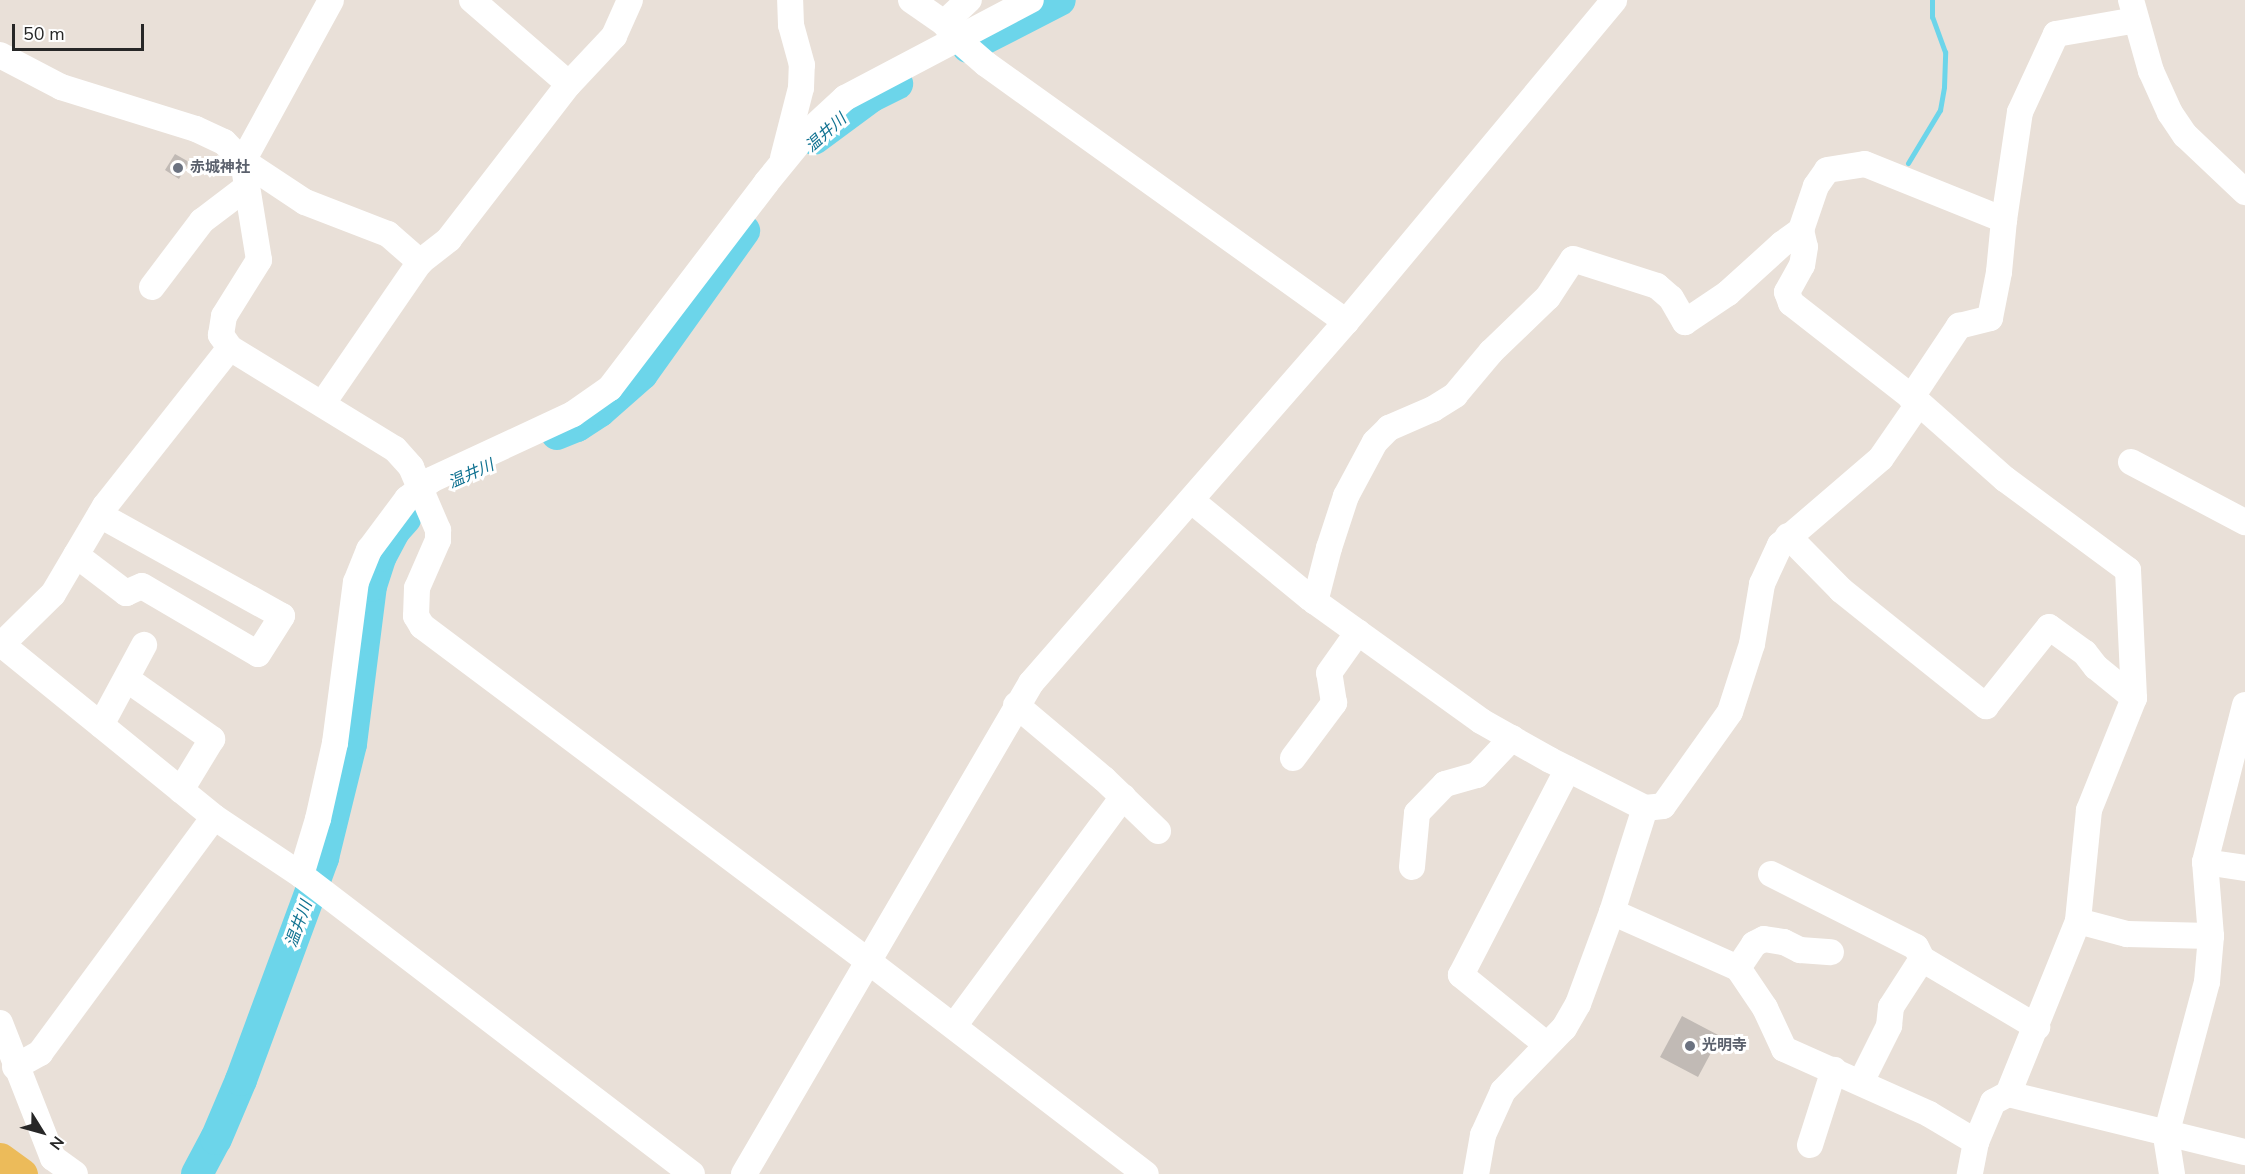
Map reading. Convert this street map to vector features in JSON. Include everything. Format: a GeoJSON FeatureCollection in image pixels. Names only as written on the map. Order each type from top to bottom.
{"type":"FeatureCollection","features":[{"type":"Feature","properties":{"kind":"main road"},"geometry":{"type":"LineString","coordinates":[[0,1159],[21,1174]]}},
{"type":"Feature","properties":{"kind":"street"},"geometry":{"type":"LineString","coordinates":[[331,0],[243,161],[259,261],[224,316],[221,335],[230,348],[394,449],[411,468],[425,498],[438,540],[417,588],[414,603],[416,616],[422,626],[954,1026],[1146,1174]]}},
{"type":"Feature","properties":{"kind":"street"},"geometry":{"type":"LineString","coordinates":[[472,0],[569,84]]}},
{"type":"Feature","properties":{"kind":"street"},"geometry":{"type":"LineString","coordinates":[[323,404],[420,262],[449,239],[569,84],[614,36],[630,0]]}},
{"type":"Feature","properties":{"kind":"street"},"geometry":{"type":"LineString","coordinates":[[781,166],[801,88],[802,65],[791,25],[790,0]]}},
{"type":"Feature","properties":{"kind":"street"},"geometry":{"type":"LineString","coordinates":[[911,0],[959,40],[1346,322]]}},
{"type":"Feature","properties":{"kind":"street"},"geometry":{"type":"LineString","coordinates":[[959,40],[969,0]]}},
{"type":"Feature","properties":{"kind":"street"},"geometry":{"type":"LineString","coordinates":[[310,883],[318,819],[335,742],[356,582],[369,550],[407,499],[425,498],[573,414],[610,388],[806,134],[845,98],[959,40],[1031,0]]}},
{"type":"Feature","properties":{"kind":"street"},"geometry":{"type":"LineString","coordinates":[[744,1174],[1016,705],[1031,683],[1346,322],[1607,3]]}},
{"type":"Feature","properties":{"kind":"street"},"geometry":{"type":"LineString","coordinates":[[1192,501],[1315,602],[1481,721],[1645,808],[1663,806],[1730,712],[1752,644],[1762,584],[1780,545],[1881,458],[1959,326],[1990,318],[1999,272],[2004,220],[2020,112],[2055,34],[2134,10],[2151,71],[2170,113],[2185,135],[2245,192]]}},
{"type":"Feature","properties":{"kind":"street"},"geometry":{"type":"LineString","coordinates":[[0,56],[61,87],[196,129],[224,142],[243,161],[305,202],[388,234],[420,262]]}},
{"type":"Feature","properties":{"kind":"street"},"geometry":{"type":"LineString","coordinates":[[1970,1174],[1976,1142],[2037,1027],[2078,921],[2090,810],[2134,698],[2128,570],[2006,479],[1915,400],[1791,303],[1787,292],[1802,265],[1805,247],[1801,230],[1816,186],[1827,170],[1865,164],[2004,220]]}},
{"type":"Feature","properties":{"kind":"street"},"geometry":{"type":"LineString","coordinates":[[152,287],[202,221],[247,187]]}},
{"type":"Feature","properties":{"kind":"street"},"geometry":{"type":"LineString","coordinates":[[1315,602],[1329,548],[1347,496],[1375,442],[1389,428],[1433,409],[1455,395],[1491,352],[1548,297],[1573,259],[1656,286],[1671,298],[1685,322],[1728,292],[1801,230]]}},
{"type":"Feature","properties":{"kind":"street"},"geometry":{"type":"LineString","coordinates":[[230,348],[100,515],[53,594],[1,644],[214,817],[310,883],[692,1174]]}},
{"type":"Feature","properties":{"kind":"street"},"geometry":{"type":"LineString","coordinates":[[2131,462],[2245,522]]}},
{"type":"Feature","properties":{"kind":"street"},"geometry":{"type":"LineString","coordinates":[[76,555],[126,592],[142,586],[258,654],[282,616],[100,515]]}},
{"type":"Feature","properties":{"kind":"street"},"geometry":{"type":"LineString","coordinates":[[1788,536],[1841,590],[1986,706],[2049,627],[2085,653],[2096,667],[2134,698]]}},
{"type":"Feature","properties":{"kind":"street"},"geometry":{"type":"LineString","coordinates":[[1293,758],[1334,703],[1329,673],[1358,633]]}},
{"type":"Feature","properties":{"kind":"street"},"geometry":{"type":"LineString","coordinates":[[101,725],[128,680],[144,645]]}},
{"type":"Feature","properties":{"kind":"street"},"geometry":{"type":"LineString","coordinates":[[128,680],[212,739],[181,790]]}},
{"type":"Feature","properties":{"kind":"street"},"geometry":{"type":"LineString","coordinates":[[1016,705],[1123,797],[1158,831]]}},
{"type":"Feature","properties":{"kind":"street"},"geometry":{"type":"LineString","coordinates":[[2172,1174],[2166,1135],[2207,982],[2211,936],[2205,862],[2245,705]]}},
{"type":"Feature","properties":{"kind":"street"},"geometry":{"type":"LineString","coordinates":[[1412,867],[1417,813],[1445,784],[1477,774],[1512,738]]}},
{"type":"Feature","properties":{"kind":"street"},"geometry":{"type":"LineString","coordinates":[[1548,1045],[1461,975],[1568,769]]}},
{"type":"Feature","properties":{"kind":"street"},"geometry":{"type":"LineString","coordinates":[[954,1026],[1123,797]]}},
{"type":"Feature","properties":{"kind":"street"},"geometry":{"type":"LineString","coordinates":[[1476,1174],[1483,1135],[1503,1091],[1564,1028],[1578,1004],[1612,912],[1645,808]]}},
{"type":"Feature","properties":{"kind":"street"},"geometry":{"type":"LineString","coordinates":[[15,1067],[40,1053],[214,817]]}},
{"type":"Feature","properties":{"kind":"street"},"geometry":{"type":"LineString","coordinates":[[2205,862],[2245,868]]}},
{"type":"Feature","properties":{"kind":"street"},"geometry":{"type":"LineString","coordinates":[[1771,874],[1916,947],[1922,959],[2037,1027]]}},
{"type":"Feature","properties":{"kind":"street"},"geometry":{"type":"LineString","coordinates":[[1612,912],[1738,968],[1765,1008],[1784,1048],[1861,1082],[1976,1142]]}},
{"type":"Feature","properties":{"kind":"street"},"geometry":{"type":"LineString","coordinates":[[2078,921],[2127,934],[2211,936]]}},
{"type":"Feature","properties":{"kind":"street"},"geometry":{"type":"LineString","coordinates":[[1738,968],[1754,944],[1764,939],[1784,942],[1800,950],[1831,951]]}},
{"type":"Feature","properties":{"kind":"street"},"geometry":{"type":"LineString","coordinates":[[1861,1082],[1889,1026],[1890,1007],[1922,959]]}},
{"type":"Feature","properties":{"kind":"street"},"geometry":{"type":"LineString","coordinates":[[0,1023],[49,1166],[75,1174]]}},
{"type":"Feature","properties":{"kind":"street"},"geometry":{"type":"LineString","coordinates":[[1810,1145],[1834,1070]]}},
{"type":"Feature","properties":{"kind":"street"},"geometry":{"type":"LineString","coordinates":[[1941,1122],[2000,1098],[2245,1152]]}},
{"type":"Feature","properties":{"kind":"building","name":"赤城神社"},"geometry":{"type":"Polygon","coordinates":[[[175,154],[189,162],[179,179],[165,170],[175,154]]]}},
{"type":"Feature","properties":{"kind":"building","name":"光明寺"},"geometry":{"type":"Polygon","coordinates":[[[1682,1016],[1720,1036],[1698,1077],[1660,1057],[1682,1016]]]}},
{"type":"Feature","properties":{"kind":"waterway","name":"温井川"},"geometry":{"type":"LineString","coordinates":[[968,47],[1060,0]]}},
{"type":"Feature","properties":{"kind":"waterway"},"geometry":{"type":"LineString","coordinates":[[1908,163],[1940,110],[1944,87],[1945,52],[1932,17],[1932,0]]}},
{"type":"Feature","properties":{"kind":"waterway","name":"温井川"},"geometry":{"type":"LineString","coordinates":[[814,139],[872,96],[897,84]]}},
{"type":"Feature","properties":{"kind":"waterway","name":"温井川"},"geometry":{"type":"LineString","coordinates":[[557,434],[577,426],[600,411],[642,374],[744,231]]}},
{"type":"Feature","properties":{"kind":"waterway","name":"温井川"},"geometry":{"type":"LineString","coordinates":[[197,1174],[216,1139],[241,1080],[323,858],[351,744],[371,586],[381,556],[395,530],[405,519]]}},
{"type":"Feature","properties":{"kind":"place","name":"赤城神社"},"geometry":{"type":"Point","coordinates":[178,168]}},
{"type":"Feature","properties":{"kind":"place","name":"光明寺"},"geometry":{"type":"Point","coordinates":[1690,1046]}}]}
